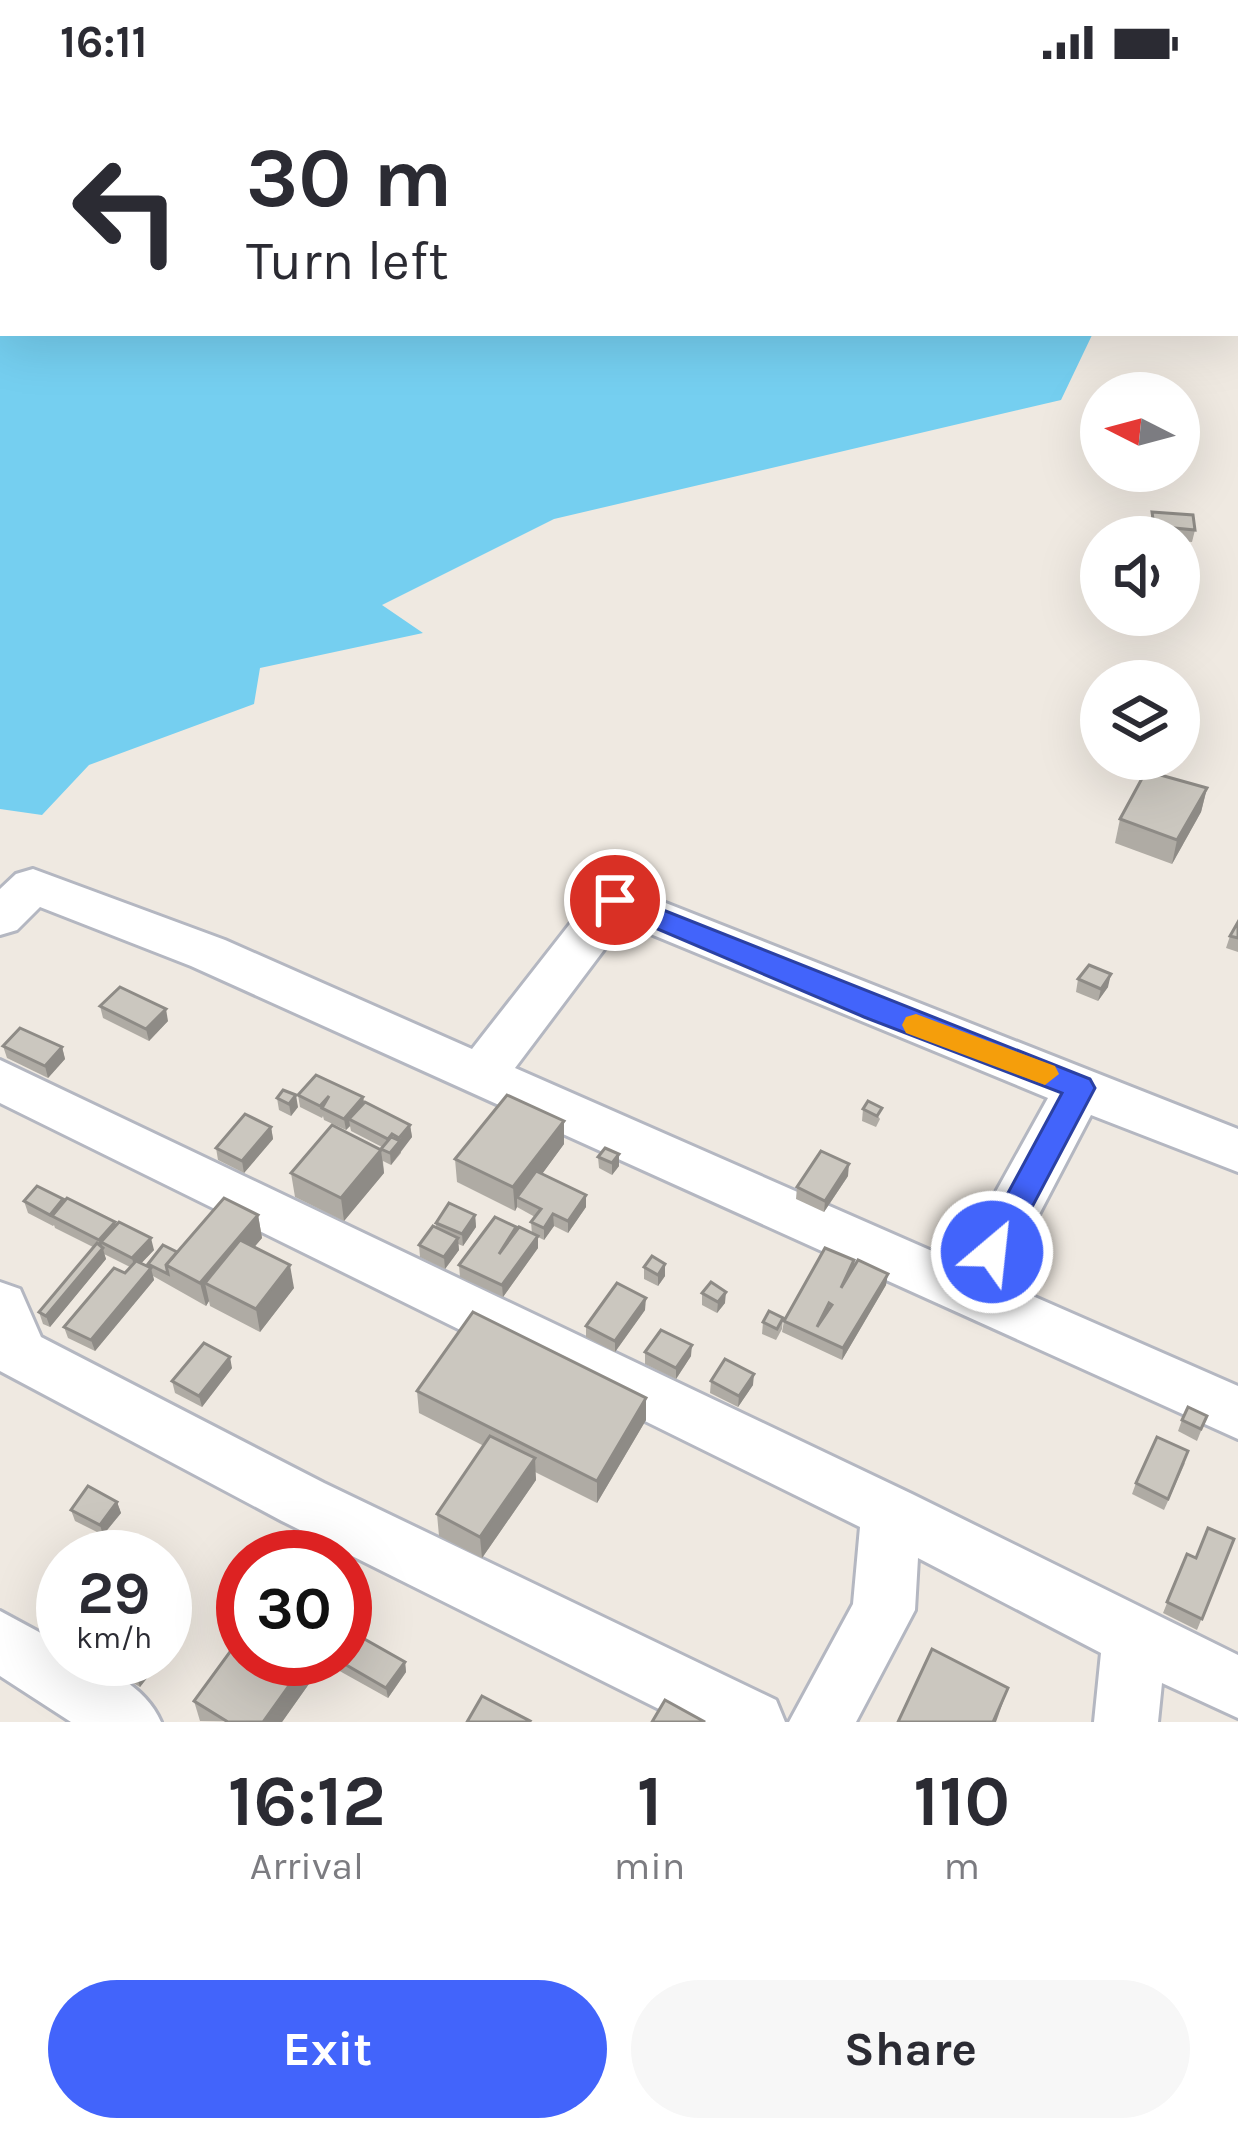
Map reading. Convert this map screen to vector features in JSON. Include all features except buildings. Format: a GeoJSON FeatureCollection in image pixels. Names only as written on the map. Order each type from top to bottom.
{"type":"FeatureCollection","features":[{"type":"Feature","properties":{"kind":"street"},"geometry":{"type":"LineString","coordinates":[[0,917],[33,886],[208,953],[1238,1413]]}},
{"type":"Feature","properties":{"kind":"street"},"geometry":{"type":"LineString","coordinates":[[481,1075],[615,900],[874,1009],[1238,1150]]}},
{"type":"Feature","properties":{"kind":"street"},"geometry":{"type":"LineString","coordinates":[[0,1080],[1238,1687]]}},
{"type":"Feature","properties":{"kind":"street"},"geometry":{"type":"LineString","coordinates":[[970,1294],[1080,1088]]}},
{"type":"Feature","properties":{"kind":"street"},"geometry":{"type":"LineString","coordinates":[[0,1306],[20,1354],[303,1502],[753,1722]]}},
{"type":"Feature","properties":{"kind":"street"},"geometry":{"type":"LineString","coordinates":[[821,1722],[884,1610],[891,1513]]}},
{"type":"Feature","properties":{"kind":"street"},"geometry":{"type":"LineString","coordinates":[[1126,1722],[1134,1639]]}},
{"type":"Feature","properties":{"kind":"street"},"geometry":{"type":"LineString","coordinates":[[0,1641],[130,1722]]}},
{"type":"Feature","properties":{"kind":"water"},"geometry":{"type":"Polygon","coordinates":[[[0,336],[1092,336],[1061,400],[554,519],[382,605],[423,633],[260,668],[254,704],[89,765],[42,815],[0,809],[0,336]]]}},
{"type":"Feature","properties":{"kind":"slow traffic"},"geometry":{"type":"LineString","coordinates":[[916,1025],[1045,1074]]}},
{"type":"Feature","properties":{"kind":"route"},"geometry":{"type":"LineString","coordinates":[[615,900],[874,1009],[1080,1088],[992,1252]]}}]}
